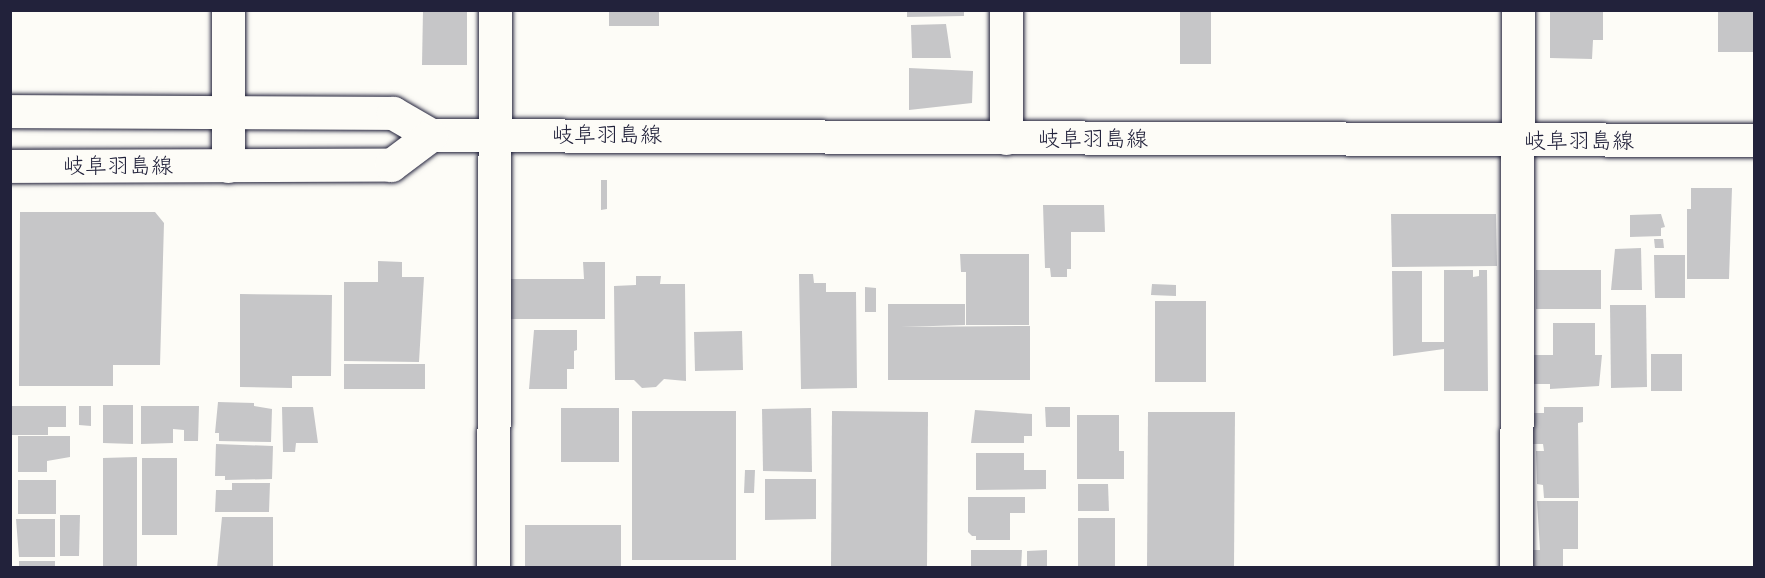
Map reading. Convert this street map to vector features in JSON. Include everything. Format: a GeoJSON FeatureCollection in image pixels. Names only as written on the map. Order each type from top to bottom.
{"type":"FeatureCollection","features":[{"type":"Feature","properties":{"kind":"main road"},"geometry":{"type":"LineString","coordinates":[[228,10],[228,166]]}},
{"type":"Feature","properties":{"kind":"main road"},"geometry":{"type":"LineString","coordinates":[[493,567],[495,10]]}},
{"type":"Feature","properties":{"kind":"main road"},"geometry":{"type":"LineString","coordinates":[[1006,10],[1006,138]]}},
{"type":"Feature","properties":{"kind":"main road"},"geometry":{"type":"LineString","coordinates":[[1516,567],[1518,10]]}},
{"type":"Feature","properties":{"kind":"main road"},"geometry":{"type":"LineString","coordinates":[[10,111],[393,113],[430,135]]}},
{"type":"Feature","properties":{"kind":"main road","name":"岐阜羽島線"},"geometry":{"type":"LineString","coordinates":[[10,166],[391,165],[430,135],[1517,141],[1755,140]]}},
{"type":"Feature","properties":{"kind":"building"},"geometry":{"type":"Polygon","coordinates":[[[423,10],[467,10],[467,65],[422,65],[423,10]]]}},
{"type":"Feature","properties":{"kind":"building"},"geometry":{"type":"Polygon","coordinates":[[[609,10],[659,10],[659,26],[609,26],[609,10]]]}},
{"type":"Feature","properties":{"kind":"building"},"geometry":{"type":"Polygon","coordinates":[[[907,10],[964,10],[964,16],[907,17],[907,10]]]}},
{"type":"Feature","properties":{"kind":"building"},"geometry":{"type":"Polygon","coordinates":[[[1180,10],[1211,10],[1211,64],[1180,64],[1180,10]]]}},
{"type":"Feature","properties":{"kind":"building"},"geometry":{"type":"Polygon","coordinates":[[[1550,10],[1603,10],[1603,40],[1593,40],[1592,59],[1550,58],[1550,10]]]}},
{"type":"Feature","properties":{"kind":"building"},"geometry":{"type":"Polygon","coordinates":[[[1718,10],[1754,10],[1754,52],[1718,52],[1718,10]]]}},
{"type":"Feature","properties":{"kind":"building"},"geometry":{"type":"Polygon","coordinates":[[[946,24],[951,58],[912,58],[911,25],[946,24]]]}},
{"type":"Feature","properties":{"kind":"building"},"geometry":{"type":"Polygon","coordinates":[[[909,68],[973,71],[972,103],[909,110],[909,68]]]}},
{"type":"Feature","properties":{"kind":"building"},"geometry":{"type":"Polygon","coordinates":[[[601,180],[607,180],[607,209],[601,210],[601,180]]]}},
{"type":"Feature","properties":{"kind":"building"},"geometry":{"type":"Polygon","coordinates":[[[1691,188],[1732,188],[1729,279],[1687,279],[1687,209],[1691,209],[1691,188]]]}},
{"type":"Feature","properties":{"kind":"building"},"geometry":{"type":"Polygon","coordinates":[[[1043,205],[1104,205],[1105,232],[1071,232],[1071,269],[1067,269],[1067,277],[1051,277],[1050,268],[1045,268],[1043,205]]]}},
{"type":"Feature","properties":{"kind":"building"},"geometry":{"type":"Polygon","coordinates":[[[20,212],[155,212],[164,223],[160,365],[113,365],[113,386],[19,386],[20,212]]]}},
{"type":"Feature","properties":{"kind":"building"},"geometry":{"type":"Polygon","coordinates":[[[1391,214],[1496,214],[1497,266],[1392,267],[1391,214]]]}},
{"type":"Feature","properties":{"kind":"building"},"geometry":{"type":"Polygon","coordinates":[[[1661,214],[1665,227],[1661,228],[1661,236],[1630,237],[1630,215],[1661,214]]]}},
{"type":"Feature","properties":{"kind":"building"},"geometry":{"type":"Polygon","coordinates":[[[1654,239],[1663,239],[1664,248],[1655,248],[1654,239]]]}},
{"type":"Feature","properties":{"kind":"building"},"geometry":{"type":"Polygon","coordinates":[[[1641,248],[1642,290],[1611,290],[1615,249],[1641,248]]]}},
{"type":"Feature","properties":{"kind":"building"},"geometry":{"type":"Polygon","coordinates":[[[960,254],[1029,254],[1029,325],[966,325],[966,272],[961,272],[960,254]]]}},
{"type":"Feature","properties":{"kind":"building"},"geometry":{"type":"Polygon","coordinates":[[[1654,255],[1685,255],[1685,298],[1655,298],[1654,255]]]}},
{"type":"Feature","properties":{"kind":"building"},"geometry":{"type":"Polygon","coordinates":[[[378,261],[402,262],[402,277],[424,277],[419,362],[344,361],[344,282],[378,282],[378,261]]]}},
{"type":"Feature","properties":{"kind":"building"},"geometry":{"type":"Polygon","coordinates":[[[583,262],[605,262],[605,319],[506,319],[506,279],[584,279],[583,262]]]}},
{"type":"Feature","properties":{"kind":"building"},"geometry":{"type":"Polygon","coordinates":[[[1444,270],[1473,270],[1473,277],[1479,276],[1479,270],[1487,270],[1488,391],[1444,391],[1444,349],[1393,356],[1392,271],[1422,271],[1422,342],[1444,342],[1444,270]]]}},
{"type":"Feature","properties":{"kind":"building"},"geometry":{"type":"Polygon","coordinates":[[[1536,270],[1601,270],[1601,309],[1536,309],[1536,270]]]}},
{"type":"Feature","properties":{"kind":"building"},"geometry":{"type":"Polygon","coordinates":[[[799,274],[813,274],[814,283],[826,283],[826,292],[856,292],[857,388],[801,389],[799,274]]]}},
{"type":"Feature","properties":{"kind":"building"},"geometry":{"type":"Polygon","coordinates":[[[636,276],[661,276],[660,284],[685,284],[686,381],[664,379],[656,387],[642,388],[634,380],[615,380],[614,286],[636,285],[636,276]]]}},
{"type":"Feature","properties":{"kind":"building"},"geometry":{"type":"Polygon","coordinates":[[[1152,284],[1176,285],[1176,296],[1151,295],[1152,284]]]}},
{"type":"Feature","properties":{"kind":"building"},"geometry":{"type":"Polygon","coordinates":[[[865,287],[876,288],[876,312],[865,312],[865,287]]]}},
{"type":"Feature","properties":{"kind":"building"},"geometry":{"type":"Polygon","coordinates":[[[240,294],[332,295],[331,376],[292,376],[292,388],[240,387],[240,294]]]}},
{"type":"Feature","properties":{"kind":"building"},"geometry":{"type":"Polygon","coordinates":[[[1155,301],[1206,301],[1206,382],[1155,382],[1155,301]]]}},
{"type":"Feature","properties":{"kind":"building"},"geometry":{"type":"Polygon","coordinates":[[[888,304],[965,304],[965,325],[901,327],[1030,326],[1030,380],[888,380],[888,304]]]}},
{"type":"Feature","properties":{"kind":"building"},"geometry":{"type":"Polygon","coordinates":[[[1610,305],[1646,305],[1647,387],[1611,388],[1610,305]]]}},
{"type":"Feature","properties":{"kind":"building"},"geometry":{"type":"Polygon","coordinates":[[[1553,323],[1595,323],[1595,355],[1602,355],[1599,386],[1550,389],[1550,384],[1530,384],[1531,355],[1553,355],[1553,323]]]}},
{"type":"Feature","properties":{"kind":"building"},"geometry":{"type":"Polygon","coordinates":[[[534,330],[577,330],[574,369],[567,369],[567,389],[529,389],[534,330]]]}},
{"type":"Feature","properties":{"kind":"building"},"geometry":{"type":"Polygon","coordinates":[[[742,331],[743,370],[695,371],[694,332],[742,331]]]}},
{"type":"Feature","properties":{"kind":"building"},"geometry":{"type":"Polygon","coordinates":[[[1651,354],[1682,354],[1682,391],[1651,391],[1651,354]]]}},
{"type":"Feature","properties":{"kind":"building"},"geometry":{"type":"Polygon","coordinates":[[[344,364],[425,364],[425,389],[344,389],[344,364]]]}},
{"type":"Feature","properties":{"kind":"building"},"geometry":{"type":"Polygon","coordinates":[[[218,402],[254,403],[254,406],[272,409],[271,442],[219,441],[219,433],[215,433],[218,402]]]}},
{"type":"Feature","properties":{"kind":"building"},"geometry":{"type":"Polygon","coordinates":[[[103,405],[133,405],[133,444],[103,443],[103,405]]]}},
{"type":"Feature","properties":{"kind":"building"},"geometry":{"type":"Polygon","coordinates":[[[10,406],[66,406],[66,427],[48,427],[48,435],[10,435],[10,406]]]}},
{"type":"Feature","properties":{"kind":"building"},"geometry":{"type":"Polygon","coordinates":[[[79,406],[91,406],[91,426],[79,425],[79,406]]]}},
{"type":"Feature","properties":{"kind":"building"},"geometry":{"type":"Polygon","coordinates":[[[141,406],[199,406],[198,441],[184,441],[184,430],[173,429],[173,443],[141,444],[141,406]]]}},
{"type":"Feature","properties":{"kind":"building"},"geometry":{"type":"Polygon","coordinates":[[[282,407],[313,407],[318,443],[296,443],[295,452],[283,452],[282,407]]]}},
{"type":"Feature","properties":{"kind":"building"},"geometry":{"type":"Polygon","coordinates":[[[1045,407],[1070,407],[1070,427],[1046,427],[1045,407]]]}},
{"type":"Feature","properties":{"kind":"building"},"geometry":{"type":"Polygon","coordinates":[[[1544,407],[1583,407],[1583,422],[1578,423],[1579,498],[1544,498],[1543,485],[1537,484],[1536,451],[1544,451],[1543,444],[1530,444],[1530,413],[1544,413],[1544,407]]]}},
{"type":"Feature","properties":{"kind":"building"},"geometry":{"type":"Polygon","coordinates":[[[561,408],[619,408],[619,462],[561,462],[561,408]]]}},
{"type":"Feature","properties":{"kind":"building"},"geometry":{"type":"Polygon","coordinates":[[[811,408],[812,472],[763,471],[762,409],[811,408]]]}},
{"type":"Feature","properties":{"kind":"building"},"geometry":{"type":"Polygon","coordinates":[[[975,410],[1032,414],[1032,436],[1024,436],[1024,443],[971,443],[975,410]]]}},
{"type":"Feature","properties":{"kind":"building"},"geometry":{"type":"Polygon","coordinates":[[[632,411],[736,411],[736,560],[632,560],[632,411]]]}},
{"type":"Feature","properties":{"kind":"building"},"geometry":{"type":"Polygon","coordinates":[[[832,411],[928,412],[927,568],[831,568],[832,411]]]}},
{"type":"Feature","properties":{"kind":"building"},"geometry":{"type":"Polygon","coordinates":[[[1148,412],[1235,412],[1234,568],[1147,568],[1148,412]]]}},
{"type":"Feature","properties":{"kind":"building"},"geometry":{"type":"Polygon","coordinates":[[[1077,415],[1119,415],[1119,451],[1124,451],[1124,479],[1077,479],[1077,415]]]}},
{"type":"Feature","properties":{"kind":"building"},"geometry":{"type":"Polygon","coordinates":[[[18,436],[70,436],[70,457],[47,461],[47,472],[18,472],[18,436]]]}},
{"type":"Feature","properties":{"kind":"building"},"geometry":{"type":"Polygon","coordinates":[[[216,444],[273,446],[272,479],[225,480],[225,476],[215,476],[216,444]]]}},
{"type":"Feature","properties":{"kind":"building"},"geometry":{"type":"Polygon","coordinates":[[[976,453],[1024,453],[1024,470],[1046,470],[1046,489],[976,490],[976,453]]]}},
{"type":"Feature","properties":{"kind":"building"},"geometry":{"type":"Polygon","coordinates":[[[137,457],[137,568],[103,568],[103,458],[137,457]]]}},
{"type":"Feature","properties":{"kind":"building"},"geometry":{"type":"Polygon","coordinates":[[[142,458],[177,458],[177,535],[142,535],[142,458]]]}},
{"type":"Feature","properties":{"kind":"building"},"geometry":{"type":"Polygon","coordinates":[[[745,470],[755,470],[754,493],[744,493],[745,470]]]}},
{"type":"Feature","properties":{"kind":"building"},"geometry":{"type":"Polygon","coordinates":[[[765,479],[816,479],[816,519],[765,520],[765,479]]]}},
{"type":"Feature","properties":{"kind":"building"},"geometry":{"type":"Polygon","coordinates":[[[18,480],[56,480],[56,514],[18,514],[18,480]]]}},
{"type":"Feature","properties":{"kind":"building"},"geometry":{"type":"Polygon","coordinates":[[[232,483],[270,483],[269,512],[215,512],[216,490],[232,490],[232,483]]]}},
{"type":"Feature","properties":{"kind":"building"},"geometry":{"type":"Polygon","coordinates":[[[1078,484],[1108,484],[1109,511],[1078,511],[1078,484]]]}},
{"type":"Feature","properties":{"kind":"building"},"geometry":{"type":"Polygon","coordinates":[[[968,497],[1025,497],[1025,513],[1010,513],[1010,540],[976,540],[976,536],[968,532],[968,497]]]}},
{"type":"Feature","properties":{"kind":"building"},"geometry":{"type":"Polygon","coordinates":[[[1537,501],[1578,501],[1578,549],[1563,549],[1563,568],[1533,568],[1533,550],[1540,550],[1537,501]]]}},
{"type":"Feature","properties":{"kind":"building"},"geometry":{"type":"Polygon","coordinates":[[[60,515],[80,515],[79,556],[60,556],[60,515]]]}},
{"type":"Feature","properties":{"kind":"building"},"geometry":{"type":"Polygon","coordinates":[[[222,517],[273,517],[273,568],[217,568],[222,517]]]}},
{"type":"Feature","properties":{"kind":"building"},"geometry":{"type":"Polygon","coordinates":[[[1078,518],[1115,518],[1115,568],[1078,568],[1078,518]]]}},
{"type":"Feature","properties":{"kind":"building"},"geometry":{"type":"Polygon","coordinates":[[[16,519],[55,519],[55,557],[19,557],[16,519]]]}},
{"type":"Feature","properties":{"kind":"building"},"geometry":{"type":"Polygon","coordinates":[[[525,525],[621,525],[621,568],[525,568],[525,525]]]}},
{"type":"Feature","properties":{"kind":"building"},"geometry":{"type":"Polygon","coordinates":[[[971,550],[1022,550],[1021,568],[971,568],[971,550]]]}},
{"type":"Feature","properties":{"kind":"building"},"geometry":{"type":"Polygon","coordinates":[[[1047,550],[1047,568],[1027,568],[1027,551],[1047,550]]]}},
{"type":"Feature","properties":{"kind":"building"},"geometry":{"type":"Polygon","coordinates":[[[19,561],[55,561],[55,568],[19,568],[19,561]]]}}]}
